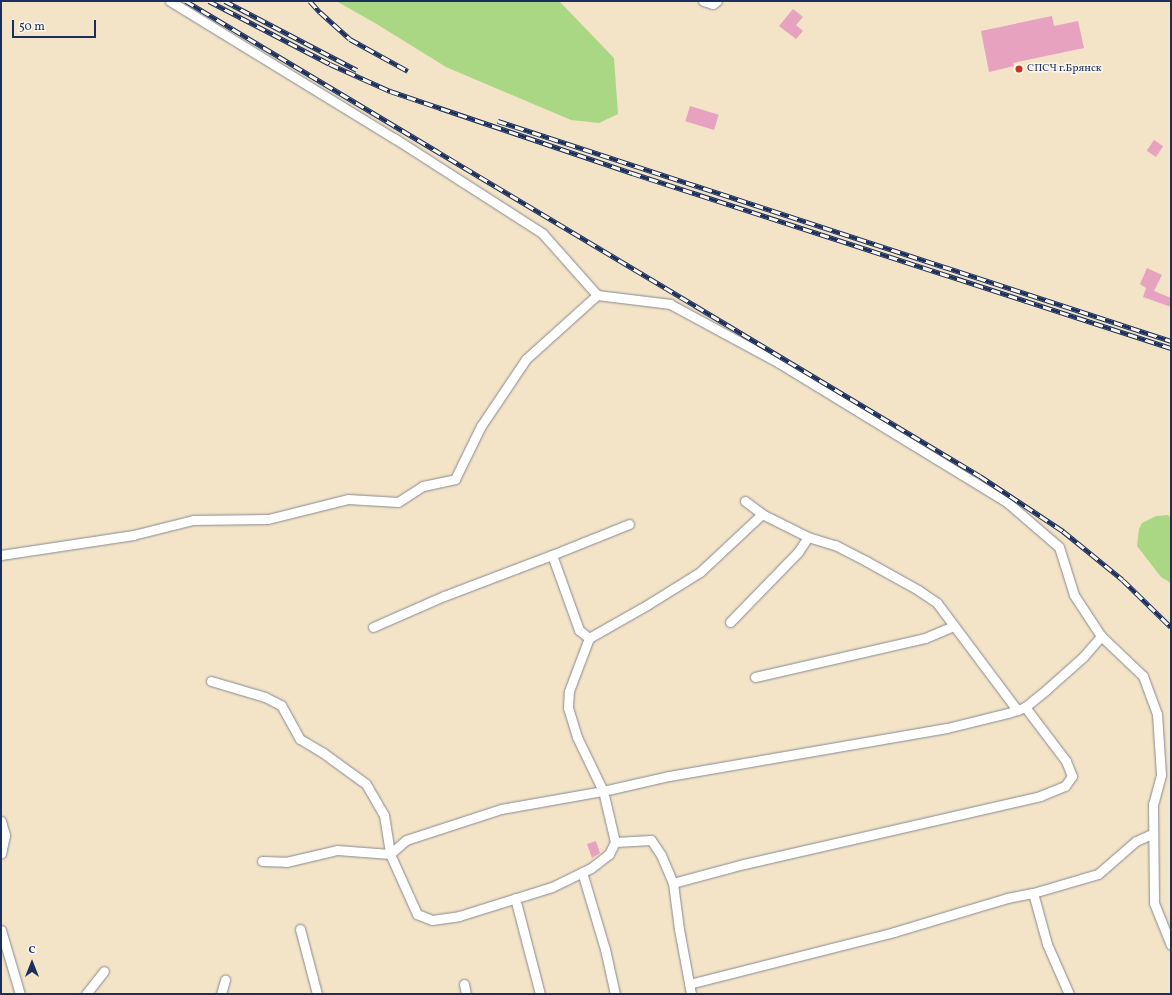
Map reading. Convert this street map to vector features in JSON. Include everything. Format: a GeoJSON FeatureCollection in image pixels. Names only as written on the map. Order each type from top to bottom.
{"type":"FeatureCollection","features":[{"type":"Feature","properties":{"kind":"street"},"geometry":{"type":"LineString","coordinates":[[170,1],[394,138],[542,233],[597,295],[670,304],[779,363],[1008,503],[1059,547],[1074,595],[1101,636],[1143,676],[1157,714],[1161,775],[1153,804],[1152,834],[1154,903],[1171,945]]}},
{"type":"Feature","properties":{"kind":"street"},"geometry":{"type":"LineString","coordinates":[[703,1],[713,4],[717,1]]}},
{"type":"Feature","properties":{"kind":"street"},"geometry":{"type":"LineString","coordinates":[[1,555],[132,535],[193,520],[268,519],[348,499],[398,502],[423,486],[455,479],[481,426],[526,359],[597,295]]}},
{"type":"Feature","properties":{"kind":"street"},"geometry":{"type":"LineString","coordinates":[[673,883],[744,864],[1040,796],[1066,786],[1072,776],[1066,761],[953,626],[937,603],[918,590],[835,545],[808,537],[762,514],[745,501]]}},
{"type":"Feature","properties":{"kind":"street"},"geometry":{"type":"LineString","coordinates":[[211,681],[265,697],[281,705],[300,739],[322,752],[366,784],[384,815],[390,854],[417,914],[432,920],[459,916],[552,887],[582,872],[609,854],[615,842],[603,791],[577,737],[568,708],[569,691],[589,638],[647,605],[700,572],[762,514]]}},
{"type":"Feature","properties":{"kind":"street"},"geometry":{"type":"LineString","coordinates":[[373,627],[444,596],[629,524]]}},
{"type":"Feature","properties":{"kind":"street"},"geometry":{"type":"LineString","coordinates":[[730,622],[798,552],[808,537]]}},
{"type":"Feature","properties":{"kind":"street"},"geometry":{"type":"LineString","coordinates":[[552,555],[579,630],[589,638]]}},
{"type":"Feature","properties":{"kind":"street"},"geometry":{"type":"LineString","coordinates":[[756,677],[925,638],[953,626]]}},
{"type":"Feature","properties":{"kind":"street"},"geometry":{"type":"LineString","coordinates":[[262,861],[286,862],[337,850],[390,854],[406,840],[501,809],[603,791],[669,776],[947,728],[1021,708],[1084,657],[1101,636]]}},
{"type":"Feature","properties":{"kind":"street"},"geometry":{"type":"LineString","coordinates":[[1,821],[5,835],[1,854]]}},
{"type":"Feature","properties":{"kind":"street"},"geometry":{"type":"LineString","coordinates":[[689,984],[894,932],[1007,898],[1033,893],[1098,874],[1136,841],[1152,834]]}},
{"type":"Feature","properties":{"kind":"street"},"geometry":{"type":"LineString","coordinates":[[615,842],[651,840],[661,855],[673,883],[679,929],[691,994]]}},
{"type":"Feature","properties":{"kind":"street"},"geometry":{"type":"LineString","coordinates":[[582,872],[605,949],[615,994]]}},
{"type":"Feature","properties":{"kind":"street"},"geometry":{"type":"LineString","coordinates":[[1033,893],[1047,944],[1069,994]]}},
{"type":"Feature","properties":{"kind":"street"},"geometry":{"type":"LineString","coordinates":[[515,898],[540,994]]}},
{"type":"Feature","properties":{"kind":"street"},"geometry":{"type":"LineString","coordinates":[[300,928],[317,994]]}},
{"type":"Feature","properties":{"kind":"street"},"geometry":{"type":"LineString","coordinates":[[1,930],[20,994]]}},
{"type":"Feature","properties":{"kind":"street"},"geometry":{"type":"LineString","coordinates":[[86,994],[104,971]]}},
{"type":"Feature","properties":{"kind":"street"},"geometry":{"type":"LineString","coordinates":[[221,994],[225,980]]}},
{"type":"Feature","properties":{"kind":"street"},"geometry":{"type":"LineString","coordinates":[[464,984],[466,994]]}},
{"type":"Feature","properties":{"kind":"green space"},"geometry":{"type":"Polygon","coordinates":[[[336,1],[559,1],[614,58],[618,114],[599,123],[571,120],[446,67],[375,23],[336,1]]]}},
{"type":"Feature","properties":{"kind":"green space"},"geometry":{"type":"Polygon","coordinates":[[[1168,515],[1171,518],[1171,583],[1161,577],[1137,546],[1139,529],[1142,523],[1156,516],[1168,515]]]}},
{"type":"Feature","properties":{"kind":"building"},"geometry":{"type":"Polygon","coordinates":[[[793,9],[803,17],[796,25],[803,31],[796,39],[779,26],[793,9]]]}},
{"type":"Feature","properties":{"kind":"building"},"geometry":{"type":"Polygon","coordinates":[[[1052,16],[1054,26],[1078,21],[1084,48],[1013,63],[1014,66],[989,72],[981,31],[1052,16]]]}},
{"type":"Feature","properties":{"kind":"building"},"geometry":{"type":"Polygon","coordinates":[[[690,106],[719,115],[714,130],[685,121],[690,106]]]}},
{"type":"Feature","properties":{"kind":"building"},"geometry":{"type":"Polygon","coordinates":[[[1154,140],[1163,146],[1156,157],[1147,151],[1154,140]]]}},
{"type":"Feature","properties":{"kind":"building"},"geometry":{"type":"Polygon","coordinates":[[[1147,268],[1162,275],[1154,291],[1171,298],[1171,307],[1143,297],[1146,288],[1140,284],[1147,268]]]}},
{"type":"Feature","properties":{"kind":"building"},"geometry":{"type":"Polygon","coordinates":[[[596,841],[600,853],[592,858],[587,844],[596,841]]]}},
{"type":"Feature","properties":{"kind":"railway"},"geometry":{"type":"LineString","coordinates":[[186,1],[980,476],[1063,531],[1123,580],[1171,627]]}},
{"type":"Feature","properties":{"kind":"railway"},"geometry":{"type":"LineString","coordinates":[[209,1],[330,64],[390,91],[632,173],[1171,348]]}},
{"type":"Feature","properties":{"kind":"railway"},"geometry":{"type":"LineString","coordinates":[[225,1],[357,70]]}},
{"type":"Feature","properties":{"kind":"railway"},"geometry":{"type":"LineString","coordinates":[[310,1],[350,39],[408,71]]}},
{"type":"Feature","properties":{"kind":"railway"},"geometry":{"type":"LineString","coordinates":[[498,121],[1171,341]]}},
{"type":"Feature","properties":{"kind":"place","name":"СПСЧ г.Брянск"},"geometry":{"type":"Point","coordinates":[1019,69]}}]}
